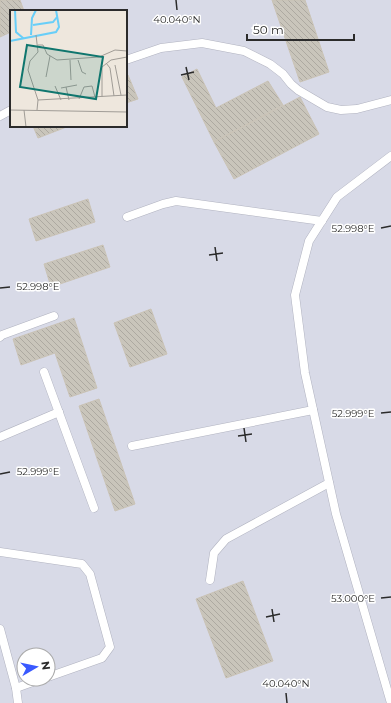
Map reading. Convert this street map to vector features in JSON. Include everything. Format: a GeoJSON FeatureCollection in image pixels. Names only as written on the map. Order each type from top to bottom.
{"type":"FeatureCollection","features":[{"type":"Feature","properties":{"kind":"lane"},"geometry":{"type":"LineString","coordinates":[[127,60],[161,48],[202,43],[244,51],[270,64],[283,74],[298,90],[327,107],[341,110],[358,109],[391,100]]}},
{"type":"Feature","properties":{"kind":"lane"},"geometry":{"type":"LineString","coordinates":[[0,116],[10,111]]}},
{"type":"Feature","properties":{"kind":"lane"},"geometry":{"type":"LineString","coordinates":[[391,156],[337,197],[309,241],[295,295],[305,373],[336,514],[391,703]]}},
{"type":"Feature","properties":{"kind":"lane"},"geometry":{"type":"LineString","coordinates":[[127,217],[176,201],[322,221]]}},
{"type":"Feature","properties":{"kind":"lane"},"geometry":{"type":"LineString","coordinates":[[0,337],[54,316]]}},
{"type":"Feature","properties":{"kind":"lane"},"geometry":{"type":"LineString","coordinates":[[44,372],[94,508]]}},
{"type":"Feature","properties":{"kind":"lane"},"geometry":{"type":"LineString","coordinates":[[132,446],[313,410]]}},
{"type":"Feature","properties":{"kind":"lane"},"geometry":{"type":"LineString","coordinates":[[0,436],[59,412]]}},
{"type":"Feature","properties":{"kind":"lane"},"geometry":{"type":"LineString","coordinates":[[210,580],[214,552],[226,539],[329,483]]}},
{"type":"Feature","properties":{"kind":"lane"},"geometry":{"type":"LineString","coordinates":[[0,552],[82,564],[90,574],[110,647],[102,658],[56,673]]}},
{"type":"Feature","properties":{"kind":"lane"},"geometry":{"type":"LineString","coordinates":[[0,629],[16,688],[18,703]]}},
{"type":"Feature","properties":{"kind":"shaded area"},"geometry":{"type":"Polygon","coordinates":[[[0,0],[391,0],[391,703],[0,703],[0,0]]]}},
{"type":"Feature","properties":{"kind":"building"},"geometry":{"type":"Polygon","coordinates":[[[0,0],[20,0],[24,10],[10,10],[10,32],[0,37],[0,0]]]}},
{"type":"Feature","properties":{"kind":"building"},"geometry":{"type":"Polygon","coordinates":[[[272,0],[305,0],[329,72],[300,82],[272,0]]]}},
{"type":"Feature","properties":{"kind":"building"},"geometry":{"type":"Polygon","coordinates":[[[197,69],[216,108],[268,81],[283,105],[214,142],[182,77],[197,69]]]}},
{"type":"Feature","properties":{"kind":"building"},"geometry":{"type":"Polygon","coordinates":[[[127,76],[138,99],[127,103],[127,76]]]}},
{"type":"Feature","properties":{"kind":"building"},"geometry":{"type":"Polygon","coordinates":[[[300,97],[319,134],[234,179],[214,142],[300,97]]]}},
{"type":"Feature","properties":{"kind":"building"},"geometry":{"type":"Polygon","coordinates":[[[33,127],[66,127],[38,138],[33,127]]]}},
{"type":"Feature","properties":{"kind":"building"},"geometry":{"type":"Polygon","coordinates":[[[88,199],[95,222],[36,241],[29,219],[88,199]]]}},
{"type":"Feature","properties":{"kind":"building"},"geometry":{"type":"Polygon","coordinates":[[[103,245],[110,267],[51,287],[44,264],[103,245]]]}},
{"type":"Feature","properties":{"kind":"building"},"geometry":{"type":"Polygon","coordinates":[[[151,309],[167,354],[130,367],[114,323],[151,309]]]}},
{"type":"Feature","properties":{"kind":"building"},"geometry":{"type":"Polygon","coordinates":[[[74,318],[97,388],[70,397],[55,353],[21,365],[13,339],[74,318]]]}},
{"type":"Feature","properties":{"kind":"building"},"geometry":{"type":"Polygon","coordinates":[[[99,399],[135,504],[115,511],[79,406],[99,399]]]}},
{"type":"Feature","properties":{"kind":"building"},"geometry":{"type":"Polygon","coordinates":[[[243,581],[273,661],[226,678],[196,599],[243,581]]]}}]}
